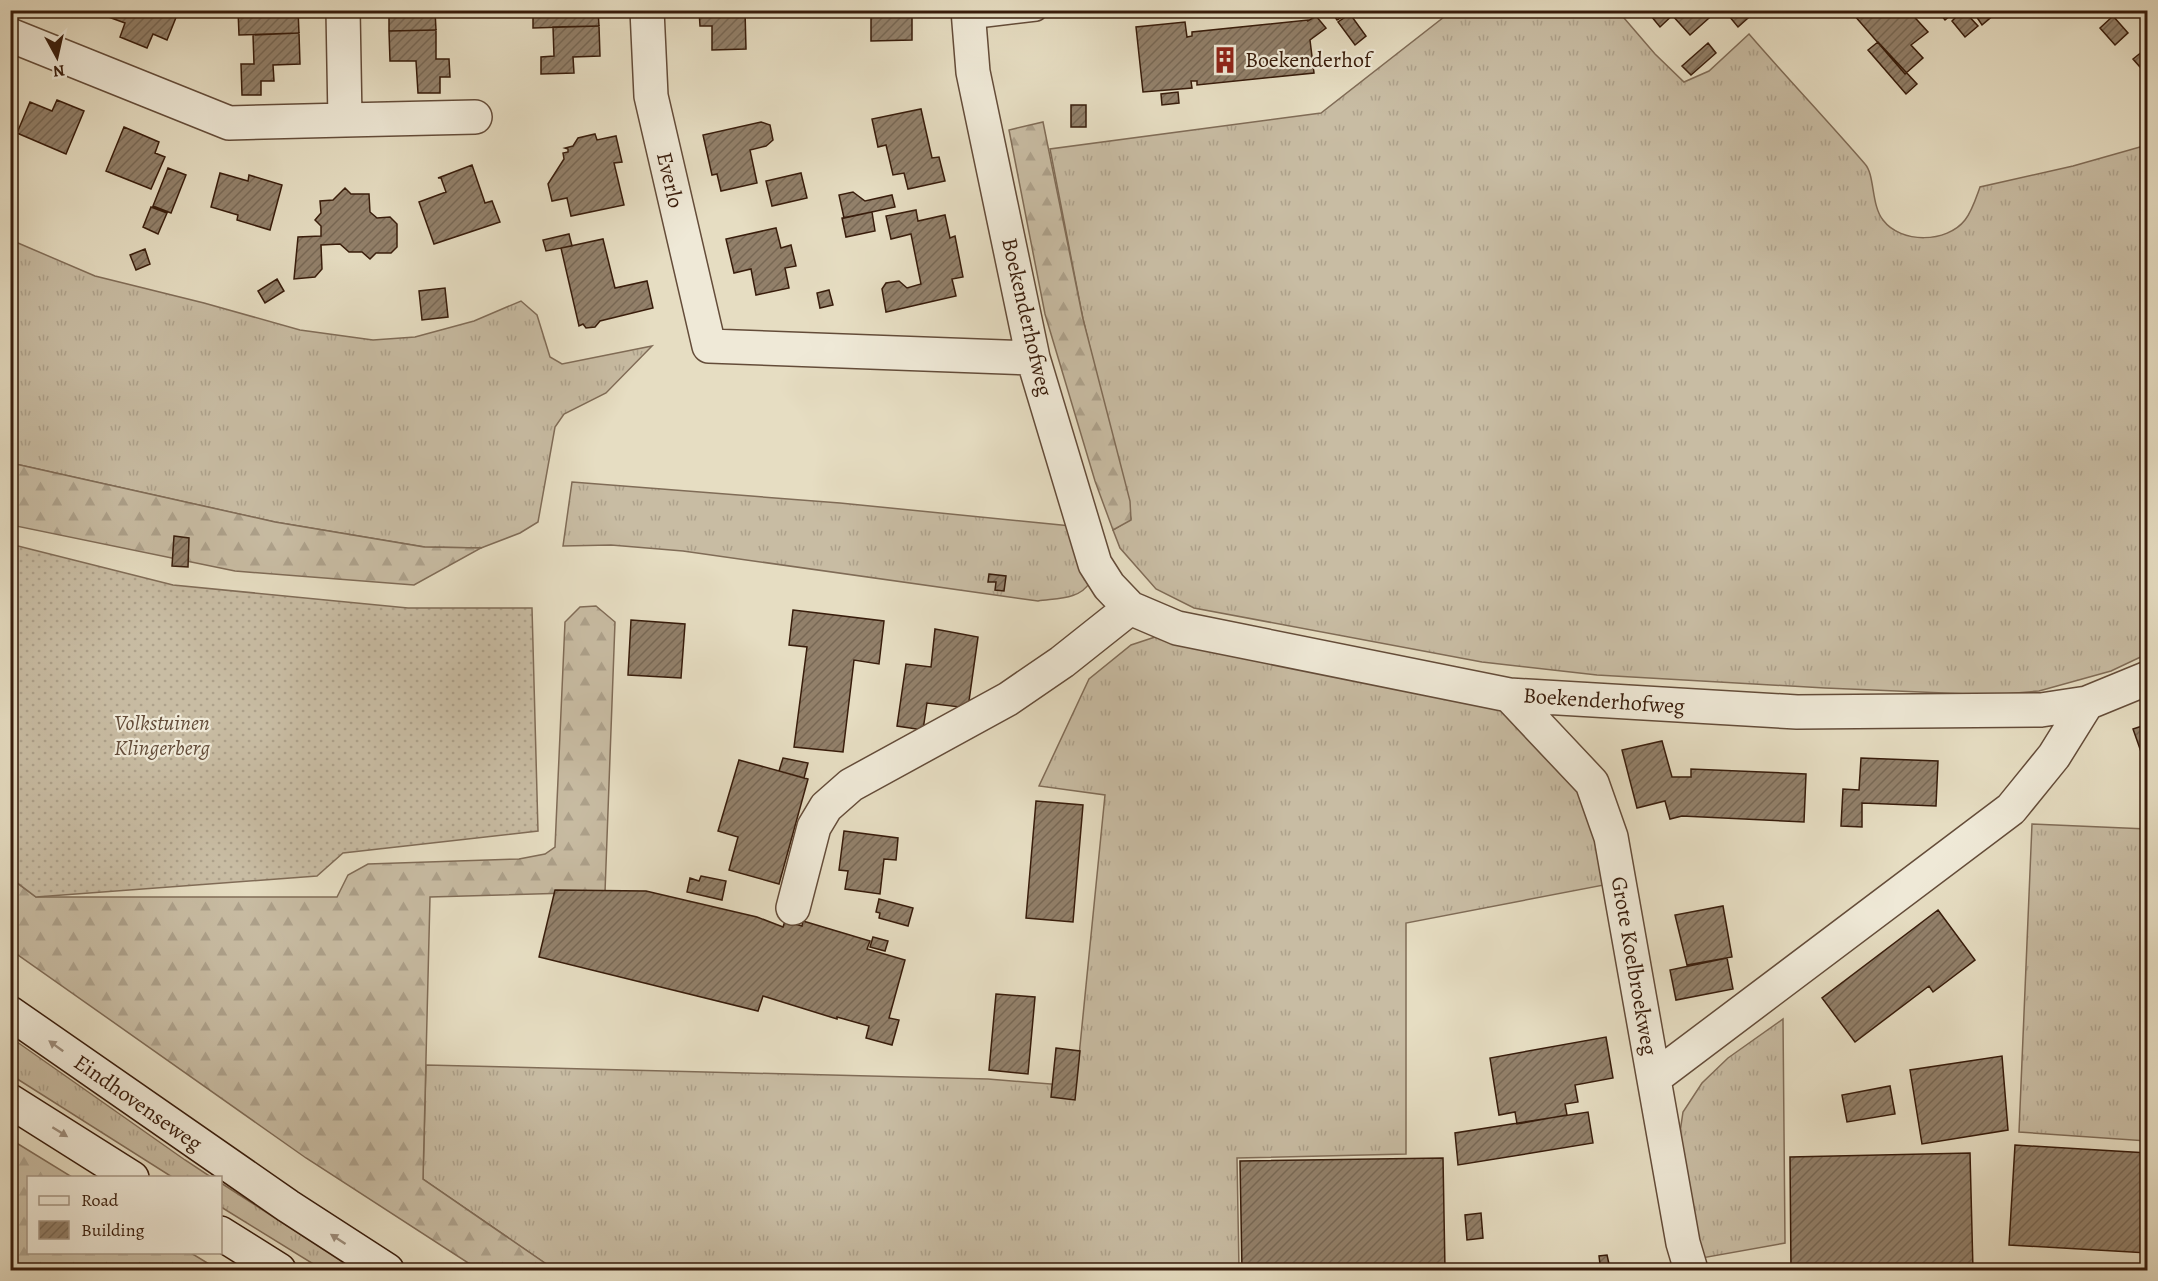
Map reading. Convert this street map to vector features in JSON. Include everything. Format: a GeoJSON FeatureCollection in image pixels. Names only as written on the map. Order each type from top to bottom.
{"type":"FeatureCollection","features":[{"type":"Feature","properties":{"kind":"street"},"geometry":{"type":"LineString","coordinates":[[343,10],[345,120]]}},
{"type":"Feature","properties":{"kind":"street","name":"Everlo"},"geometry":{"type":"LineString","coordinates":[[647,10],[651,96],[709,346],[1033,358]]}},
{"type":"Feature","properties":{"kind":"street","name":"Boekenderhofweg"},"geometry":{"type":"LineString","coordinates":[[968,14],[973,72],[1033,358],[1095,564],[1109,586],[1130,608],[1177,628],[1509,695],[1797,712],[2041,710],[2087,703],[2148,678]]}},
{"type":"Feature","properties":{"kind":"street"},"geometry":{"type":"LineString","coordinates":[[10,35],[229,123],[475,117]]}},
{"type":"Feature","properties":{"kind":"street"},"geometry":{"type":"LineString","coordinates":[[793,908],[814,828],[826,807],[851,785],[1008,699],[1062,662],[1130,608]]}},
{"type":"Feature","properties":{"kind":"street","name":"Grote Koelbroekweg"},"geometry":{"type":"LineString","coordinates":[[1509,695],[1592,783],[1611,837],[1683,1243],[1691,1270]]}},
{"type":"Feature","properties":{"kind":"street"},"geometry":{"type":"LineString","coordinates":[[1654,1078],[2011,809],[2054,756],[2087,703]]}},
{"type":"Feature","properties":{"kind":"street","name":"Eindhovenseweg"},"geometry":{"type":"LineString","coordinates":[[10,1013],[288,1206],[387,1270]]}},
{"type":"Feature","properties":{"kind":"street"},"geometry":{"type":"LineString","coordinates":[[10,1101],[129,1176]]}},
{"type":"Feature","properties":{"kind":"street"},"geometry":{"type":"LineString","coordinates":[[222,1234],[279,1270]]}},
{"type":"Feature","properties":{"kind":"lane"},"geometry":{"type":"LineString","coordinates":[[968,14],[1036,10]]}},
{"type":"Feature","properties":{"kind":"green space"},"geometry":{"type":"Polygon","coordinates":[[[1453,10],[1618,11],[1655,54],[1684,82],[1709,71],[1749,34],[1865,164],[1870,175],[1879,214],[1883,220],[1891,228],[1912,237],[1936,236],[1957,228],[1970,213],[1980,187],[2073,166],[2147,145],[2147,654],[2111,671],[2039,691],[1992,695],[1597,675],[1482,662],[1194,608],[1156,589],[1120,548],[1113,530],[1131,519],[1083,319],[1050,149],[1321,113],[1453,10]]]}},
{"type":"Feature","properties":{"kind":"green space"},"geometry":{"type":"Polygon","coordinates":[[[1043,122],[1083,319],[1130,501],[1131,520],[1113,530],[1095,481],[1045,314],[1009,130],[1043,122]]]}},
{"type":"Feature","properties":{"kind":"green space"},"geometry":{"type":"Polygon","coordinates":[[[11,240],[95,276],[300,330],[373,340],[415,337],[474,321],[521,301],[537,315],[550,357],[562,364],[652,346],[606,393],[564,414],[555,427],[538,522],[520,533],[481,548],[425,547],[275,522],[11,463],[11,240]]]}},
{"type":"Feature","properties":{"kind":"green space"},"geometry":{"type":"Polygon","coordinates":[[[11,463],[275,522],[424,547],[481,548],[414,585],[235,571],[11,525],[11,463]]]}},
{"type":"Feature","properties":{"kind":"green space"},"geometry":{"type":"Polygon","coordinates":[[[572,482],[840,503],[1071,526],[1090,582],[1086,588],[1074,595],[1038,601],[683,551],[611,545],[563,546],[572,482]]]}},
{"type":"Feature","properties":{"kind":"green space","name":"Volkstuinen Klingerberg"},"geometry":{"type":"Polygon","coordinates":[[[10,544],[173,585],[408,608],[532,608],[538,831],[343,853],[317,876],[36,897],[11,878],[10,544]]]}},
{"type":"Feature","properties":{"kind":"green space"},"geometry":{"type":"Polygon","coordinates":[[[596,606],[615,622],[605,892],[430,897],[423,1179],[555,1270],[479,1270],[306,1158],[11,950],[10,878],[36,897],[337,897],[348,875],[368,864],[519,859],[545,854],[555,847],[565,622],[580,607],[596,606]]]}},
{"type":"Feature","properties":{"kind":"green space"},"geometry":{"type":"Polygon","coordinates":[[[1158,636],[1486,699],[1530,731],[1580,789],[1599,849],[1604,885],[1406,923],[1406,1154],[1237,1158],[1239,1270],[555,1270],[423,1179],[426,1065],[988,1079],[1076,1086],[1105,795],[1039,786],[1089,679],[1131,645],[1158,636]]]}},
{"type":"Feature","properties":{"kind":"green space"},"geometry":{"type":"Polygon","coordinates":[[[2032,824],[2147,829],[2147,1141],[2019,1132],[2032,824]]]}},
{"type":"Feature","properties":{"kind":"green space"},"geometry":{"type":"Polygon","coordinates":[[[1783,1019],[1785,1243],[1702,1258],[1679,1139],[1683,1112],[1702,1083],[1728,1058],[1783,1019]]]}},
{"type":"Feature","properties":{"kind":"green space"},"geometry":{"type":"Polygon","coordinates":[[[10,1037],[209,1176],[170,1176],[11,1075],[10,1037]]]}},
{"type":"Feature","properties":{"kind":"green space"},"geometry":{"type":"Polygon","coordinates":[[[10,1139],[70,1176],[27,1176],[27,1254],[193,1254],[219,1270],[11,1270],[10,1139]]]}},
{"type":"Feature","properties":{"kind":"green space"},"geometry":{"type":"Polygon","coordinates":[[[222,1184],[355,1270],[323,1270],[222,1208],[222,1184]]]}},
{"type":"Feature","properties":{"kind":"building"},"geometry":{"type":"Polygon","coordinates":[[[105,10],[179,10],[167,40],[153,34],[147,48],[120,37],[125,23],[103,15],[105,10]]]}},
{"type":"Feature","properties":{"kind":"building"},"geometry":{"type":"Polygon","coordinates":[[[238,10],[298,10],[299,33],[239,35],[238,10]]]}},
{"type":"Feature","properties":{"kind":"building"},"geometry":{"type":"Polygon","coordinates":[[[389,10],[435,10],[436,30],[389,31],[389,10]]]}},
{"type":"Feature","properties":{"kind":"building"},"geometry":{"type":"Polygon","coordinates":[[[533,10],[598,10],[599,26],[533,28],[533,10]]]}},
{"type":"Feature","properties":{"kind":"building"},"geometry":{"type":"Polygon","coordinates":[[[699,10],[745,10],[746,49],[712,50],[712,26],[700,26],[699,10]]]}},
{"type":"Feature","properties":{"kind":"building"},"geometry":{"type":"Polygon","coordinates":[[[871,10],[912,10],[912,40],[871,41],[871,10]]]}},
{"type":"Feature","properties":{"kind":"building"},"geometry":{"type":"Polygon","coordinates":[[[1330,10],[1354,10],[1337,20],[1330,10]]]}},
{"type":"Feature","properties":{"kind":"building"},"geometry":{"type":"Polygon","coordinates":[[[1646,10],[1678,10],[1660,27],[1646,10]]]}},
{"type":"Feature","properties":{"kind":"building"},"geometry":{"type":"Polygon","coordinates":[[[1678,10],[1718,10],[1690,35],[1672,15],[1678,10]]]}},
{"type":"Feature","properties":{"kind":"building"},"geometry":{"type":"Polygon","coordinates":[[[1724,10],[1757,10],[1738,27],[1724,10]]]}},
{"type":"Feature","properties":{"kind":"building"},"geometry":{"type":"Polygon","coordinates":[[[1859,10],[1908,10],[1928,32],[1911,45],[1923,58],[1905,74],[1854,15],[1859,10]]]}},
{"type":"Feature","properties":{"kind":"building"},"geometry":{"type":"Polygon","coordinates":[[[1908,10],[1920,10],[1914,16],[1908,10]]]}},
{"type":"Feature","properties":{"kind":"building"},"geometry":{"type":"Polygon","coordinates":[[[1937,10],[1957,10],[1945,20],[1937,10]]]}},
{"type":"Feature","properties":{"kind":"building"},"geometry":{"type":"Polygon","coordinates":[[[1963,10],[1978,26],[1965,37],[1952,21],[1963,10]]]}},
{"type":"Feature","properties":{"kind":"building"},"geometry":{"type":"Polygon","coordinates":[[[1982,10],[1993,10],[1995,14],[1982,25],[1976,16],[1982,10]]]}},
{"type":"Feature","properties":{"kind":"building"},"geometry":{"type":"Polygon","coordinates":[[[1350,14],[1366,36],[1355,45],[1338,22],[1350,14]]]}},
{"type":"Feature","properties":{"kind":"building","name":"Boekenderhof"},"geometry":{"type":"Polygon","coordinates":[[[1316,16],[1326,28],[1310,40],[1314,73],[1197,85],[1197,81],[1191,81],[1192,88],[1143,92],[1136,27],[1185,22],[1187,37],[1192,36],[1192,32],[1308,21],[1316,16]]]}},
{"type":"Feature","properties":{"kind":"building"},"geometry":{"type":"Polygon","coordinates":[[[2113,16],[2128,33],[2115,45],[2100,28],[2113,16]]]}},
{"type":"Feature","properties":{"kind":"building"},"geometry":{"type":"Polygon","coordinates":[[[599,26],[600,56],[573,57],[574,73],[541,74],[541,57],[554,56],[553,27],[599,26]]]}},
{"type":"Feature","properties":{"kind":"building"},"geometry":{"type":"Polygon","coordinates":[[[436,30],[436,59],[449,59],[450,77],[440,77],[440,93],[418,93],[416,61],[390,61],[389,31],[436,30]]]}},
{"type":"Feature","properties":{"kind":"building"},"geometry":{"type":"Polygon","coordinates":[[[299,33],[300,64],[273,65],[274,81],[261,81],[261,95],[242,95],[241,64],[254,64],[253,35],[299,33]]]}},
{"type":"Feature","properties":{"kind":"building"},"geometry":{"type":"Polygon","coordinates":[[[1878,42],[1917,84],[1906,94],[1868,50],[1878,42]]]}},
{"type":"Feature","properties":{"kind":"building"},"geometry":{"type":"Polygon","coordinates":[[[1708,43],[1716,53],[1691,75],[1682,66],[1708,43]]]}},
{"type":"Feature","properties":{"kind":"building"},"geometry":{"type":"Polygon","coordinates":[[[2148,47],[2148,75],[2147,75],[2133,59],[2148,47]]]}},
{"type":"Feature","properties":{"kind":"building"},"geometry":{"type":"Polygon","coordinates":[[[1178,92],[1179,103],[1162,105],[1161,94],[1178,92]]]}},
{"type":"Feature","properties":{"kind":"building"},"geometry":{"type":"Polygon","coordinates":[[[57,100],[84,111],[66,154],[17,133],[30,102],[52,111],[57,100]]]}},
{"type":"Feature","properties":{"kind":"building"},"geometry":{"type":"Polygon","coordinates":[[[1071,105],[1086,105],[1086,127],[1071,127],[1071,105]]]}},
{"type":"Feature","properties":{"kind":"building"},"geometry":{"type":"Polygon","coordinates":[[[921,109],[932,158],[939,157],[945,181],[908,189],[904,173],[893,175],[886,145],[878,147],[872,119],[921,109]]]}},
{"type":"Feature","properties":{"kind":"building"},"geometry":{"type":"Polygon","coordinates":[[[761,122],[770,125],[773,140],[766,146],[750,150],[757,183],[721,191],[717,174],[712,175],[703,135],[761,122]]]}},
{"type":"Feature","properties":{"kind":"building"},"geometry":{"type":"Polygon","coordinates":[[[124,127],[159,142],[155,153],[165,157],[151,189],[106,171],[124,127]]]}},
{"type":"Feature","properties":{"kind":"building"},"geometry":{"type":"Polygon","coordinates":[[[595,134],[597,140],[616,136],[622,162],[614,163],[624,205],[571,216],[567,198],[552,201],[548,184],[564,159],[563,153],[568,152],[565,148],[573,146],[578,138],[595,134]]]}},
{"type":"Feature","properties":{"kind":"building"},"geometry":{"type":"Polygon","coordinates":[[[472,165],[485,203],[492,201],[500,222],[434,244],[419,202],[446,192],[441,178],[438,178],[472,165]]]}},
{"type":"Feature","properties":{"kind":"building"},"geometry":{"type":"Polygon","coordinates":[[[168,168],[186,175],[171,213],[153,206],[168,168]]]}},
{"type":"Feature","properties":{"kind":"building"},"geometry":{"type":"Polygon","coordinates":[[[220,173],[248,181],[249,175],[282,185],[270,230],[237,220],[238,215],[211,207],[220,173]]]}},
{"type":"Feature","properties":{"kind":"building"},"geometry":{"type":"Polygon","coordinates":[[[801,173],[807,198],[772,206],[766,181],[801,173]]]}},
{"type":"Feature","properties":{"kind":"building"},"geometry":{"type":"Polygon","coordinates":[[[345,188],[351,194],[369,194],[370,212],[377,218],[390,217],[397,224],[397,247],[391,253],[376,253],[370,259],[362,252],[349,252],[340,244],[321,245],[322,269],[315,277],[294,279],[298,237],[321,236],[321,226],[315,220],[321,213],[320,201],[333,200],[345,188]]]}},
{"type":"Feature","properties":{"kind":"building"},"geometry":{"type":"Polygon","coordinates":[[[853,192],[865,201],[892,195],[895,207],[844,218],[839,195],[853,192]]]}},
{"type":"Feature","properties":{"kind":"building"},"geometry":{"type":"Polygon","coordinates":[[[151,207],[167,213],[158,234],[143,227],[151,207]]]}},
{"type":"Feature","properties":{"kind":"building"},"geometry":{"type":"Polygon","coordinates":[[[916,210],[918,221],[945,215],[950,238],[955,236],[963,277],[952,279],[956,296],[886,312],[882,289],[886,283],[899,281],[907,288],[921,284],[911,234],[891,239],[886,216],[916,210]]]}},
{"type":"Feature","properties":{"kind":"building"},"geometry":{"type":"Polygon","coordinates":[[[872,212],[875,231],[846,237],[842,218],[872,212]]]}},
{"type":"Feature","properties":{"kind":"building"},"geometry":{"type":"Polygon","coordinates":[[[776,228],[781,248],[791,245],[796,266],[785,268],[789,288],[756,295],[751,269],[734,273],[726,239],[776,228]]]}},
{"type":"Feature","properties":{"kind":"building"},"geometry":{"type":"Polygon","coordinates":[[[569,234],[572,246],[546,251],[543,240],[569,234]]]}},
{"type":"Feature","properties":{"kind":"building"},"geometry":{"type":"Polygon","coordinates":[[[603,239],[615,288],[647,281],[653,308],[600,321],[595,327],[586,328],[583,324],[579,326],[561,248],[603,239]]]}},
{"type":"Feature","properties":{"kind":"building"},"geometry":{"type":"Polygon","coordinates":[[[145,249],[150,264],[136,270],[130,255],[145,249]]]}},
{"type":"Feature","properties":{"kind":"building"},"geometry":{"type":"Polygon","coordinates":[[[277,279],[284,291],[265,303],[258,291],[277,279]]]}},
{"type":"Feature","properties":{"kind":"building"},"geometry":{"type":"Polygon","coordinates":[[[445,288],[448,317],[422,320],[419,291],[445,288]]]}},
{"type":"Feature","properties":{"kind":"building"},"geometry":{"type":"Polygon","coordinates":[[[829,290],[833,305],[820,308],[817,293],[829,290]]]}},
{"type":"Feature","properties":{"kind":"building"},"geometry":{"type":"Polygon","coordinates":[[[174,536],[189,538],[188,567],[172,566],[174,536]]]}},
{"type":"Feature","properties":{"kind":"building"},"geometry":{"type":"Polygon","coordinates":[[[989,574],[1006,576],[1004,591],[995,590],[996,582],[988,582],[989,574]]]}},
{"type":"Feature","properties":{"kind":"building"},"geometry":{"type":"Polygon","coordinates":[[[793,610],[884,621],[879,664],[854,660],[843,752],[794,747],[807,647],[789,645],[793,610]]]}},
{"type":"Feature","properties":{"kind":"building"},"geometry":{"type":"Polygon","coordinates":[[[631,620],[685,624],[681,678],[628,675],[631,620]]]}},
{"type":"Feature","properties":{"kind":"building"},"geometry":{"type":"Polygon","coordinates":[[[935,629],[978,637],[968,708],[927,703],[923,730],[897,726],[906,664],[931,667],[935,629]]]}},
{"type":"Feature","properties":{"kind":"building"},"geometry":{"type":"Polygon","coordinates":[[[2148,724],[2148,765],[2146,766],[2133,729],[2148,724]]]}},
{"type":"Feature","properties":{"kind":"building"},"geometry":{"type":"Polygon","coordinates":[[[1662,741],[1672,777],[1691,777],[1691,769],[1806,774],[1804,822],[1682,816],[1670,819],[1665,801],[1637,808],[1622,750],[1662,741]]]}},
{"type":"Feature","properties":{"kind":"building"},"geometry":{"type":"Polygon","coordinates":[[[783,758],[808,763],[804,778],[779,771],[783,758]]]}},
{"type":"Feature","properties":{"kind":"building"},"geometry":{"type":"Polygon","coordinates":[[[1861,758],[1938,761],[1936,806],[1862,803],[1862,827],[1841,826],[1843,789],[1859,790],[1861,758]]]}},
{"type":"Feature","properties":{"kind":"building"},"geometry":{"type":"Polygon","coordinates":[[[739,760],[808,779],[779,884],[729,870],[738,837],[718,831],[739,760]]]}},
{"type":"Feature","properties":{"kind":"building"},"geometry":{"type":"Polygon","coordinates":[[[1036,801],[1083,805],[1073,922],[1026,918],[1036,801]]]}},
{"type":"Feature","properties":{"kind":"building"},"geometry":{"type":"Polygon","coordinates":[[[844,831],[898,838],[896,860],[884,859],[880,894],[845,889],[848,871],[839,870],[844,831]]]}},
{"type":"Feature","properties":{"kind":"building"},"geometry":{"type":"Polygon","coordinates":[[[701,876],[726,881],[722,900],[687,892],[690,878],[699,881],[701,876]]]}},
{"type":"Feature","properties":{"kind":"building"},"geometry":{"type":"Polygon","coordinates":[[[555,890],[646,891],[757,917],[783,927],[785,921],[802,926],[803,921],[870,941],[867,949],[905,960],[889,1018],[899,1020],[892,1045],[866,1038],[869,1026],[837,1017],[837,1019],[763,996],[758,1011],[539,957],[555,890]]]}},
{"type":"Feature","properties":{"kind":"building"},"geometry":{"type":"Polygon","coordinates":[[[879,899],[913,908],[908,926],[879,918],[880,913],[876,912],[879,899]]]}},
{"type":"Feature","properties":{"kind":"building"},"geometry":{"type":"Polygon","coordinates":[[[1723,906],[1732,957],[1687,965],[1675,915],[1723,906]]]}},
{"type":"Feature","properties":{"kind":"building"},"geometry":{"type":"Polygon","coordinates":[[[1938,910],[1975,960],[1933,992],[1929,986],[1855,1042],[1822,998],[1938,910]]]}},
{"type":"Feature","properties":{"kind":"building"},"geometry":{"type":"Polygon","coordinates":[[[873,937],[888,941],[885,951],[870,947],[873,937]]]}},
{"type":"Feature","properties":{"kind":"building"},"geometry":{"type":"Polygon","coordinates":[[[1727,958],[1733,989],[1676,1000],[1670,970],[1727,958]]]}},
{"type":"Feature","properties":{"kind":"building"},"geometry":{"type":"Polygon","coordinates":[[[996,994],[1035,997],[1028,1074],[989,1070],[996,994]]]}},
{"type":"Feature","properties":{"kind":"building"},"geometry":{"type":"Polygon","coordinates":[[[1606,1037],[1613,1078],[1575,1085],[1578,1102],[1565,1104],[1567,1115],[1517,1124],[1515,1112],[1499,1115],[1490,1058],[1606,1037]]]}},
{"type":"Feature","properties":{"kind":"building"},"geometry":{"type":"Polygon","coordinates":[[[1056,1048],[1080,1051],[1075,1100],[1051,1097],[1056,1048]]]}},
{"type":"Feature","properties":{"kind":"building"},"geometry":{"type":"Polygon","coordinates":[[[2002,1056],[2008,1130],[1922,1144],[1910,1070],[2002,1056]]]}},
{"type":"Feature","properties":{"kind":"building"},"geometry":{"type":"Polygon","coordinates":[[[1890,1086],[1895,1114],[1847,1122],[1842,1095],[1890,1086]]]}},
{"type":"Feature","properties":{"kind":"building"},"geometry":{"type":"Polygon","coordinates":[[[1588,1112],[1593,1143],[1458,1165],[1455,1133],[1588,1112]]]}},
{"type":"Feature","properties":{"kind":"building"},"geometry":{"type":"Polygon","coordinates":[[[2015,1145],[2148,1153],[2148,1253],[2009,1245],[2015,1145]]]}},
{"type":"Feature","properties":{"kind":"building"},"geometry":{"type":"Polygon","coordinates":[[[1970,1153],[1973,1270],[1791,1270],[1790,1157],[1970,1153]]]}},
{"type":"Feature","properties":{"kind":"building"},"geometry":{"type":"Polygon","coordinates":[[[1443,1158],[1445,1270],[1242,1270],[1240,1161],[1443,1158]]]}},
{"type":"Feature","properties":{"kind":"building"},"geometry":{"type":"Polygon","coordinates":[[[1481,1213],[1483,1238],[1467,1240],[1465,1215],[1481,1213]]]}},
{"type":"Feature","properties":{"kind":"building"},"geometry":{"type":"Polygon","coordinates":[[[1607,1255],[1609,1264],[1600,1264],[1599,1256],[1607,1255]]]}},
{"type":"Feature","properties":{"kind":"building"},"geometry":{"type":"Polygon","coordinates":[[[2126,1266],[2148,1267],[2148,1270],[2126,1270],[2126,1266]]]}},
{"type":"Feature","properties":{"kind":"place","name":"Boekenderhof"},"geometry":{"type":"Point","coordinates":[1225,60]}}]}
